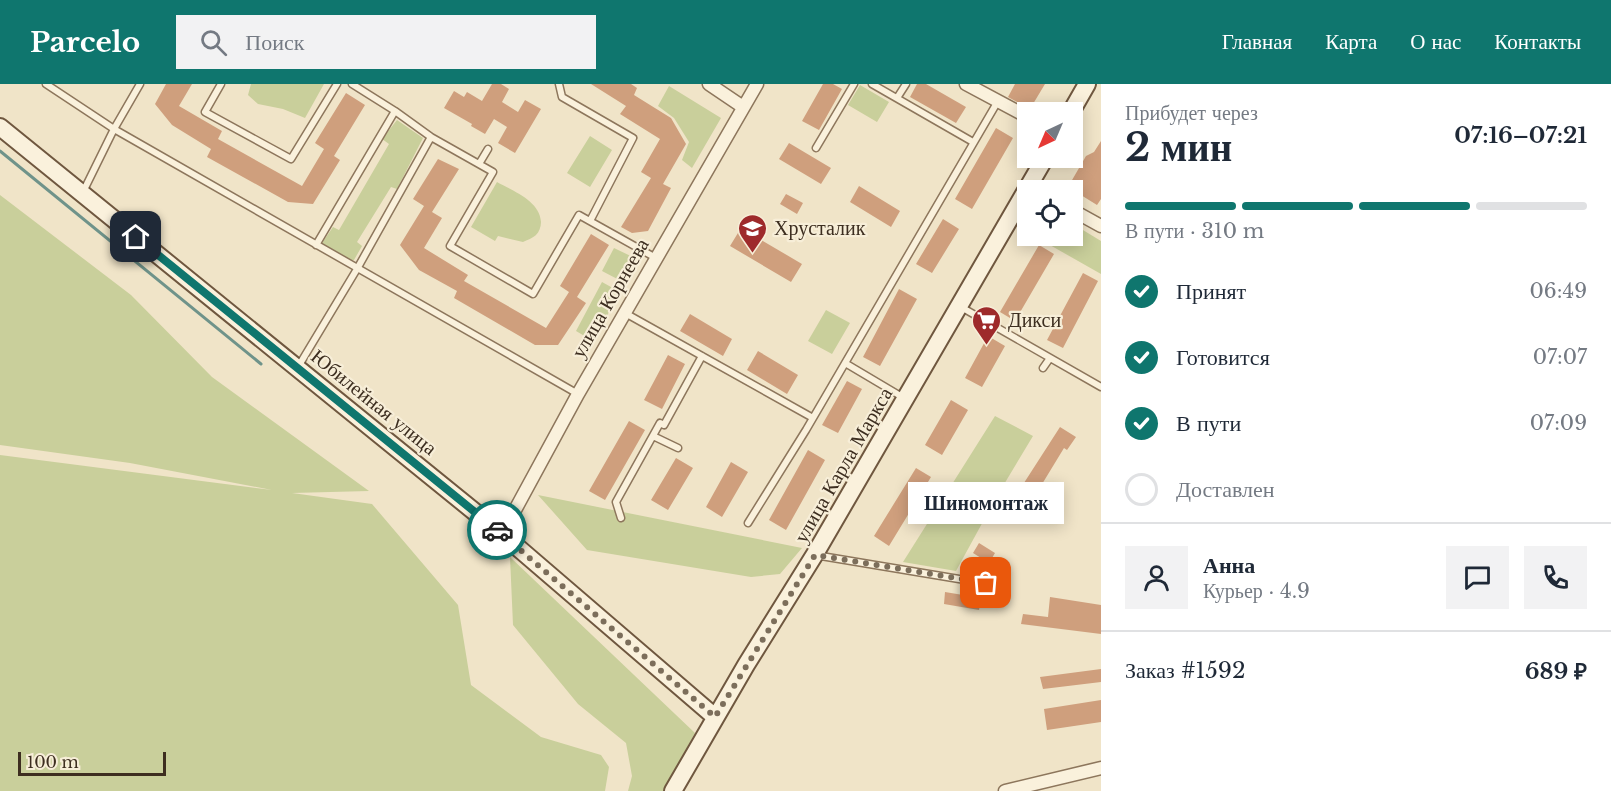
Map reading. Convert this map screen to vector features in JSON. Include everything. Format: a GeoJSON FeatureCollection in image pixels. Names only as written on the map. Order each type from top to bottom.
{"type":"FeatureCollection","features":[{"type":"Feature","properties":{"kind":"street"},"geometry":{"type":"LineString","coordinates":[[708,84],[743,107]]}},
{"type":"Feature","properties":{"kind":"street","name":"улица Корнеева"},"geometry":{"type":"LineString","coordinates":[[502,534],[624,312],[757,84]]}},
{"type":"Feature","properties":{"kind":"street"},"geometry":{"type":"LineString","coordinates":[[966,84],[1017,111]]}},
{"type":"Feature","properties":{"kind":"street"},"geometry":{"type":"LineString","coordinates":[[1077,102],[1087,84]]}},
{"type":"Feature","properties":{"kind":"street","name":"Юбилейная улица"},"geometry":{"type":"LineString","coordinates":[[0,127],[502,534],[715,717]]}},
{"type":"Feature","properties":{"kind":"street","name":"улица Карла Маркса"},"geometry":{"type":"LineString","coordinates":[[673,791],[715,717],[815,555],[958,306],[1017,214]]}},
{"type":"Feature","properties":{"kind":"street"},"geometry":{"type":"LineString","coordinates":[[1083,216],[1101,226]]}},
{"type":"Feature","properties":{"kind":"street"},"geometry":{"type":"LineString","coordinates":[[1005,791],[1046,787],[1101,768]]}},
{"type":"Feature","properties":{"kind":"lane"},"geometry":{"type":"LineString","coordinates":[[46,84],[114,129],[578,394]]}},
{"type":"Feature","properties":{"kind":"lane"},"geometry":{"type":"LineString","coordinates":[[83,194],[114,129],[141,84]]}},
{"type":"Feature","properties":{"kind":"lane"},"geometry":{"type":"LineString","coordinates":[[221,84],[205,112],[291,159],[337,84]]}},
{"type":"Feature","properties":{"kind":"lane"},"geometry":{"type":"LineString","coordinates":[[352,84],[395,111],[431,138],[493,172],[450,246],[533,294],[579,215],[656,258]]}},
{"type":"Feature","properties":{"kind":"lane"},"geometry":{"type":"LineString","coordinates":[[559,84],[562,97],[633,138],[590,221]]}},
{"type":"Feature","properties":{"kind":"lane"},"geometry":{"type":"LineString","coordinates":[[816,148],[854,84]]}},
{"type":"Feature","properties":{"kind":"lane"},"geometry":{"type":"LineString","coordinates":[[872,84],[974,142]]}},
{"type":"Feature","properties":{"kind":"lane"},"geometry":{"type":"LineString","coordinates":[[897,98],[906,84]]}},
{"type":"Feature","properties":{"kind":"lane"},"geometry":{"type":"LineString","coordinates":[[748,523],[813,418],[998,101]]}},
{"type":"Feature","properties":{"kind":"lane"},"geometry":{"type":"LineString","coordinates":[[316,245],[395,111]]}},
{"type":"Feature","properties":{"kind":"lane"},"geometry":{"type":"LineString","coordinates":[[298,367],[357,269],[431,138]]}},
{"type":"Feature","properties":{"kind":"lane"},"geometry":{"type":"LineString","coordinates":[[479,164],[488,149]]}},
{"type":"Feature","properties":{"kind":"lane"},"geometry":{"type":"LineString","coordinates":[[958,306],[1101,387]]}},
{"type":"Feature","properties":{"kind":"lane"},"geometry":{"type":"LineString","coordinates":[[624,312],[813,418]]}},
{"type":"Feature","properties":{"kind":"lane"},"geometry":{"type":"LineString","coordinates":[[621,518],[616,502],[660,423],[664,425],[702,357]]}},
{"type":"Feature","properties":{"kind":"lane"},"geometry":{"type":"LineString","coordinates":[[1043,368],[1050,357]]}},
{"type":"Feature","properties":{"kind":"lane"},"geometry":{"type":"LineString","coordinates":[[845,363],[906,399]]}},
{"type":"Feature","properties":{"kind":"lane"},"geometry":{"type":"LineString","coordinates":[[653,436],[678,448]]}},
{"type":"Feature","properties":{"kind":"lane"},"geometry":{"type":"LineString","coordinates":[[815,555],[995,585]]}},
{"type":"Feature","properties":{"kind":"green space"},"geometry":{"type":"Polygon","coordinates":[[[251,84],[324,84],[305,118],[283,109],[258,104],[248,95],[251,84]]]}},
{"type":"Feature","properties":{"kind":"green space"},"geometry":{"type":"Polygon","coordinates":[[[860,85],[889,102],[877,122],[848,105],[860,85]]]}},
{"type":"Feature","properties":{"kind":"green space"},"geometry":{"type":"Polygon","coordinates":[[[669,86],[721,118],[692,168],[682,160],[689,142],[674,118],[658,106],[669,86]]]}},
{"type":"Feature","properties":{"kind":"green space"},"geometry":{"type":"Polygon","coordinates":[[[397,120],[423,138],[397,189],[391,187],[357,242],[362,246],[354,260],[348,261],[322,243],[333,227],[339,230],[389,144],[382,139],[397,120]]]}},
{"type":"Feature","properties":{"kind":"green space"},"geometry":{"type":"Polygon","coordinates":[[[590,136],[612,150],[590,187],[567,173],[590,136]]]}},
{"type":"Feature","properties":{"kind":"green space"},"geometry":{"type":"Polygon","coordinates":[[[497,182],[525,197],[536,208],[541,226],[535,236],[523,242],[498,236],[495,241],[471,227],[497,182]]]}},
{"type":"Feature","properties":{"kind":"green space"},"geometry":{"type":"Polygon","coordinates":[[[0,195],[131,295],[212,377],[369,491],[292,493],[372,504],[458,605],[471,685],[541,737],[601,755],[609,767],[605,791],[0,791],[0,455],[272,490],[130,463],[0,445],[0,195]]]}},
{"type":"Feature","properties":{"kind":"green space"},"geometry":{"type":"Polygon","coordinates":[[[1083,230],[1101,241],[1101,274],[1052,246],[1083,246],[1083,230]]]}},
{"type":"Feature","properties":{"kind":"green space"},"geometry":{"type":"Polygon","coordinates":[[[614,248],[639,260],[625,283],[602,271],[614,248]]]}},
{"type":"Feature","properties":{"kind":"green space"},"geometry":{"type":"Polygon","coordinates":[[[602,282],[620,292],[593,341],[576,331],[602,282]]]}},
{"type":"Feature","properties":{"kind":"green space"},"geometry":{"type":"Polygon","coordinates":[[[826,310],[850,323],[832,354],[808,341],[826,310]]]}},
{"type":"Feature","properties":{"kind":"green space"},"geometry":{"type":"Polygon","coordinates":[[[995,416],[1033,436],[956,571],[903,562],[995,416]]]}},
{"type":"Feature","properties":{"kind":"green space"},"geometry":{"type":"Polygon","coordinates":[[[538,495],[802,548],[780,574],[751,577],[587,550],[538,495]]]}},
{"type":"Feature","properties":{"kind":"green space"},"geometry":{"type":"Polygon","coordinates":[[[510,557],[695,733],[663,791],[628,791],[632,776],[626,743],[578,704],[513,625],[510,557]]]}},
{"type":"Feature","properties":{"kind":"building"},"geometry":{"type":"Polygon","coordinates":[[[166,84],[192,84],[179,106],[222,131],[218,139],[302,186],[324,149],[315,143],[346,93],[365,105],[334,156],[340,160],[313,204],[288,202],[207,157],[211,149],[172,125],[155,104],[166,84]]]}},
{"type":"Feature","properties":{"kind":"building"},"geometry":{"type":"Polygon","coordinates":[[[492,84],[501,84],[509,89],[502,102],[518,112],[525,100],[541,109],[515,153],[498,143],[507,127],[494,119],[485,134],[444,108],[454,91],[464,97],[467,92],[482,101],[492,84]]]}},
{"type":"Feature","properties":{"kind":"building"},"geometry":{"type":"Polygon","coordinates":[[[591,84],[631,84],[637,88],[634,95],[671,118],[686,144],[663,184],[671,188],[648,231],[632,233],[621,227],[651,178],[641,172],[660,139],[620,114],[626,106],[591,84]]]}},
{"type":"Feature","properties":{"kind":"building"},"geometry":{"type":"Polygon","coordinates":[[[823,84],[833,84],[842,89],[819,130],[802,121],[823,84]]]}},
{"type":"Feature","properties":{"kind":"building"},"geometry":{"type":"Polygon","coordinates":[[[917,84],[926,84],[966,107],[956,123],[910,97],[917,84]]]}},
{"type":"Feature","properties":{"kind":"building"},"geometry":{"type":"Polygon","coordinates":[[[1015,84],[1045,84],[1034,102],[1017,102],[1008,97],[1015,84]]]}},
{"type":"Feature","properties":{"kind":"building"},"geometry":{"type":"Polygon","coordinates":[[[996,128],[1013,138],[972,209],[955,199],[996,128]]]}},
{"type":"Feature","properties":{"kind":"building"},"geometry":{"type":"Polygon","coordinates":[[[1101,141],[1101,199],[1097,205],[1083,196],[1083,180],[1072,180],[1079,168],[1083,168],[1086,156],[1094,152],[1101,141]]]}},
{"type":"Feature","properties":{"kind":"building"},"geometry":{"type":"Polygon","coordinates":[[[789,143],[831,168],[821,184],[779,159],[789,143]]]}},
{"type":"Feature","properties":{"kind":"building"},"geometry":{"type":"Polygon","coordinates":[[[438,159],[459,169],[432,212],[442,218],[424,248],[468,275],[464,281],[546,328],[569,292],[560,286],[591,234],[609,245],[577,297],[586,303],[558,345],[535,345],[454,298],[457,291],[419,270],[400,245],[424,206],[413,199],[438,159]]]}},
{"type":"Feature","properties":{"kind":"building"},"geometry":{"type":"Polygon","coordinates":[[[859,186],[900,211],[891,227],[850,202],[859,186]]]}},
{"type":"Feature","properties":{"kind":"building"},"geometry":{"type":"Polygon","coordinates":[[[786,194],[803,203],[797,214],[780,204],[786,194]]]}},
{"type":"Feature","properties":{"kind":"building"},"geometry":{"type":"Polygon","coordinates":[[[943,219],[959,229],[932,273],[916,264],[943,219]]]}},
{"type":"Feature","properties":{"kind":"building"},"geometry":{"type":"Polygon","coordinates":[[[741,228],[802,264],[791,282],[730,246],[741,228]]]}},
{"type":"Feature","properties":{"kind":"building"},"geometry":{"type":"Polygon","coordinates":[[[1038,246],[1054,254],[1015,321],[1000,312],[1038,246]]]}},
{"type":"Feature","properties":{"kind":"building"},"geometry":{"type":"Polygon","coordinates":[[[1083,273],[1098,281],[1063,348],[1047,340],[1083,273]]]}},
{"type":"Feature","properties":{"kind":"building"},"geometry":{"type":"Polygon","coordinates":[[[899,289],[917,299],[880,366],[863,357],[899,289]]]}},
{"type":"Feature","properties":{"kind":"building"},"geometry":{"type":"Polygon","coordinates":[[[690,314],[732,339],[723,356],[680,331],[690,314]]]}},
{"type":"Feature","properties":{"kind":"building"},"geometry":{"type":"Polygon","coordinates":[[[988,336],[1005,346],[982,387],[965,378],[988,336]]]}},
{"type":"Feature","properties":{"kind":"building"},"geometry":{"type":"Polygon","coordinates":[[[758,351],[798,375],[787,394],[747,370],[758,351]]]}},
{"type":"Feature","properties":{"kind":"building"},"geometry":{"type":"Polygon","coordinates":[[[668,355],[685,364],[662,409],[644,400],[668,355]]]}},
{"type":"Feature","properties":{"kind":"building"},"geometry":{"type":"Polygon","coordinates":[[[847,381],[862,389],[838,433],[822,425],[847,381]]]}},
{"type":"Feature","properties":{"kind":"building"},"geometry":{"type":"Polygon","coordinates":[[[951,400],[968,410],[942,455],[925,445],[951,400]]]}},
{"type":"Feature","properties":{"kind":"building"},"geometry":{"type":"Polygon","coordinates":[[[629,421],[645,430],[605,500],[589,491],[629,421]]]}},
{"type":"Feature","properties":{"kind":"building"},"geometry":{"type":"Polygon","coordinates":[[[1060,427],[1076,437],[1067,450],[1064,448],[1036,494],[1022,486],[1060,427]]]}},
{"type":"Feature","properties":{"kind":"building"},"geometry":{"type":"Polygon","coordinates":[[[808,450],[825,460],[786,530],[769,520],[808,450]]]}},
{"type":"Feature","properties":{"kind":"building"},"geometry":{"type":"Polygon","coordinates":[[[676,458],[693,468],[668,510],[651,500],[676,458]]]}},
{"type":"Feature","properties":{"kind":"building"},"geometry":{"type":"Polygon","coordinates":[[[731,462],[748,472],[722,517],[706,507],[731,462]]]}},
{"type":"Feature","properties":{"kind":"building"},"geometry":{"type":"Polygon","coordinates":[[[916,468],[931,477],[889,546],[874,536],[916,468]]]}},
{"type":"Feature","properties":{"kind":"building"},"geometry":{"type":"Polygon","coordinates":[[[979,543],[995,553],[989,563],[973,553],[979,543]]]}},
{"type":"Feature","properties":{"kind":"building"},"geometry":{"type":"Polygon","coordinates":[[[945,592],[981,598],[979,610],[944,604],[945,592]]]}},
{"type":"Feature","properties":{"kind":"building"},"geometry":{"type":"Polygon","coordinates":[[[1050,597],[1101,605],[1101,634],[1021,624],[1023,614],[1048,617],[1050,597]]]}},
{"type":"Feature","properties":{"kind":"building"},"geometry":{"type":"Polygon","coordinates":[[[1101,669],[1101,682],[1043,689],[1040,677],[1101,669]]]}},
{"type":"Feature","properties":{"kind":"building"},"geometry":{"type":"Polygon","coordinates":[[[1101,700],[1101,722],[1047,730],[1044,709],[1101,700]]]}},
{"type":"Feature","properties":{"kind":"waterway"},"geometry":{"type":"LineString","coordinates":[[0,151],[261,364]]}},
{"type":"Feature","properties":{"kind":"way so far"},"geometry":{"type":"LineString","coordinates":[[497,530],[715,717],[815,555],[986,583]]}},
{"type":"Feature","properties":{"kind":"place","name":"Хрусталик"},"geometry":{"type":"Point","coordinates":[753,254]}},
{"type":"Feature","properties":{"kind":"place","name":"Дикси"},"geometry":{"type":"Point","coordinates":[987,346]}},
{"type":"Feature","properties":{"kind":"place","name":"Шиномонтаж"},"geometry":{"type":"Point","coordinates":[986,583]}},
{"type":"Feature","properties":{"kind":"route"},"geometry":{"type":"LineString","coordinates":[[136,237],[497,530]]}}]}
